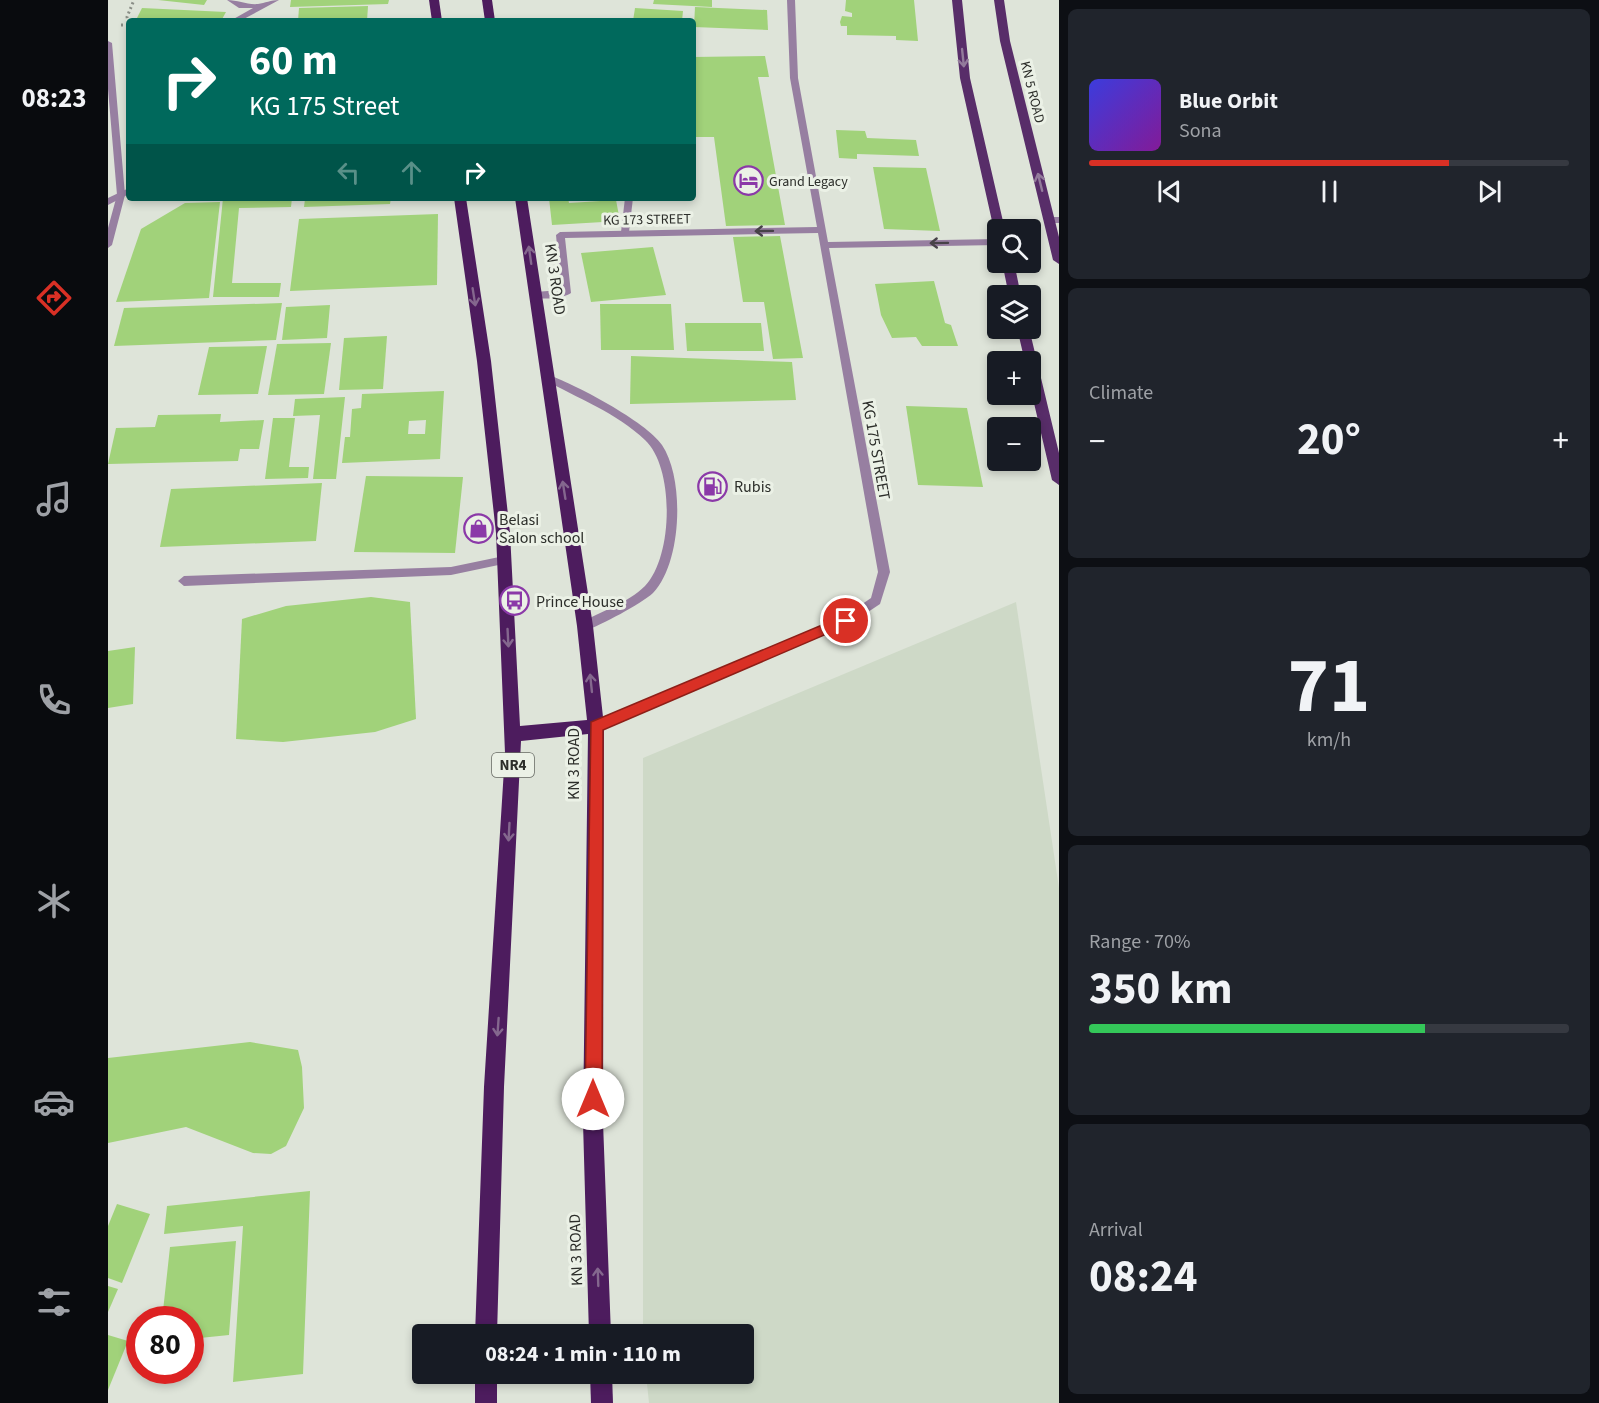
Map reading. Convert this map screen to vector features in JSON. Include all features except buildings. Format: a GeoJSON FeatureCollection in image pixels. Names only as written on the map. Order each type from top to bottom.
{"type":"FeatureCollection","features":[{"type":"Feature","properties":{"kind":"highway"},"geometry":{"type":"LineString","coordinates":[[434,0],[437,18]]}},
{"type":"Feature","properties":{"kind":"highway"},"geometry":{"type":"LineString","coordinates":[[487,0],[490,18]]}},
{"type":"Feature","properties":{"kind":"highway","name":"NR4"},"geometry":{"type":"LineString","coordinates":[[460,201],[484,361],[504,560],[513,734],[505,923],[494,1087],[486,1324]]}},
{"type":"Feature","properties":{"kind":"highway","name":"KN 3 ROAD"},"geometry":{"type":"LineString","coordinates":[[521,201],[585,626],[596,726],[593,1122],[600,1324]]}},
{"type":"Feature","properties":{"kind":"highway"},"geometry":{"type":"LineString","coordinates":[[513,734],[596,726]]}},
{"type":"Feature","properties":{"kind":"highway"},"geometry":{"type":"LineString","coordinates":[[486,1384],[486,1403]]}},
{"type":"Feature","properties":{"kind":"highway"},"geometry":{"type":"LineString","coordinates":[[601,1384],[602,1403]]}},
{"type":"Feature","properties":{"kind":"main road"},"geometry":{"type":"LineString","coordinates":[[957,0],[965,78],[997,219]]}},
{"type":"Feature","properties":{"kind":"main road","name":"KN 5 ROAD"},"geometry":{"type":"LineString","coordinates":[[999,0],[1005,41],[1054,220],[1059,260]]}},
{"type":"Feature","properties":{"kind":"main road"},"geometry":{"type":"LineString","coordinates":[[1026,339],[1059,480]]}},
{"type":"Feature","properties":{"kind":"street"},"geometry":{"type":"LineString","coordinates":[[231,0],[242,6],[259,6]]}},
{"type":"Feature","properties":{"kind":"street"},"geometry":{"type":"LineString","coordinates":[[239,18],[275,0]]}},
{"type":"Feature","properties":{"kind":"street","name":"KG 175 STREET"},"geometry":{"type":"LineString","coordinates":[[596,726],[846,621],[876,601],[884,573],[794,78],[791,0]]}},
{"type":"Feature","properties":{"kind":"street"},"geometry":{"type":"LineString","coordinates":[[108,43],[125,193],[108,244]]}},
{"type":"Feature","properties":{"kind":"street"},"geometry":{"type":"LineString","coordinates":[[108,202],[125,193]]}},
{"type":"Feature","properties":{"kind":"street"},"geometry":{"type":"LineString","coordinates":[[626,232],[629,201]]}},
{"type":"Feature","properties":{"kind":"street","name":"KG 173 STREET"},"geometry":{"type":"LineString","coordinates":[[535,295],[566,293],[560,235],[822,230]]}},
{"type":"Feature","properties":{"kind":"street"},"geometry":{"type":"LineString","coordinates":[[826,245],[987,242]]}},
{"type":"Feature","properties":{"kind":"street"},"geometry":{"type":"LineString","coordinates":[[546,377],[636,426],[658,447],[668,465],[672,507],[665,563],[650,589],[585,626]]}},
{"type":"Feature","properties":{"kind":"street"},"geometry":{"type":"LineString","coordinates":[[184,581],[451,571],[504,560]]}},
{"type":"Feature","properties":{"kind":"path"},"geometry":{"type":"LineString","coordinates":[[127,18],[134,0]]}},
{"type":"Feature","properties":{"kind":"shaded area"},"geometry":{"type":"Polygon","coordinates":[[[1016,602],[1059,888],[1059,1403],[649,1403],[647,1384],[754,1384],[754,1324],[643,1324],[643,758],[1016,602]]]}},
{"type":"Feature","properties":{"kind":"place","name":"Grand Legacy"},"geometry":{"type":"Point","coordinates":[748,181]}},
{"type":"Feature","properties":{"kind":"place","name":"Rubis"},"geometry":{"type":"Point","coordinates":[713,486]}},
{"type":"Feature","properties":{"kind":"place","name":"Belasi Salon school"},"geometry":{"type":"Point","coordinates":[478,528]}},
{"type":"Feature","properties":{"kind":"place","name":"Prince House"},"geometry":{"type":"Point","coordinates":[515,601]}},
{"type":"Feature","properties":{"kind":"route"},"geometry":{"type":"LineString","coordinates":[[593,1099],[596,726],[846,621]]}}]}
